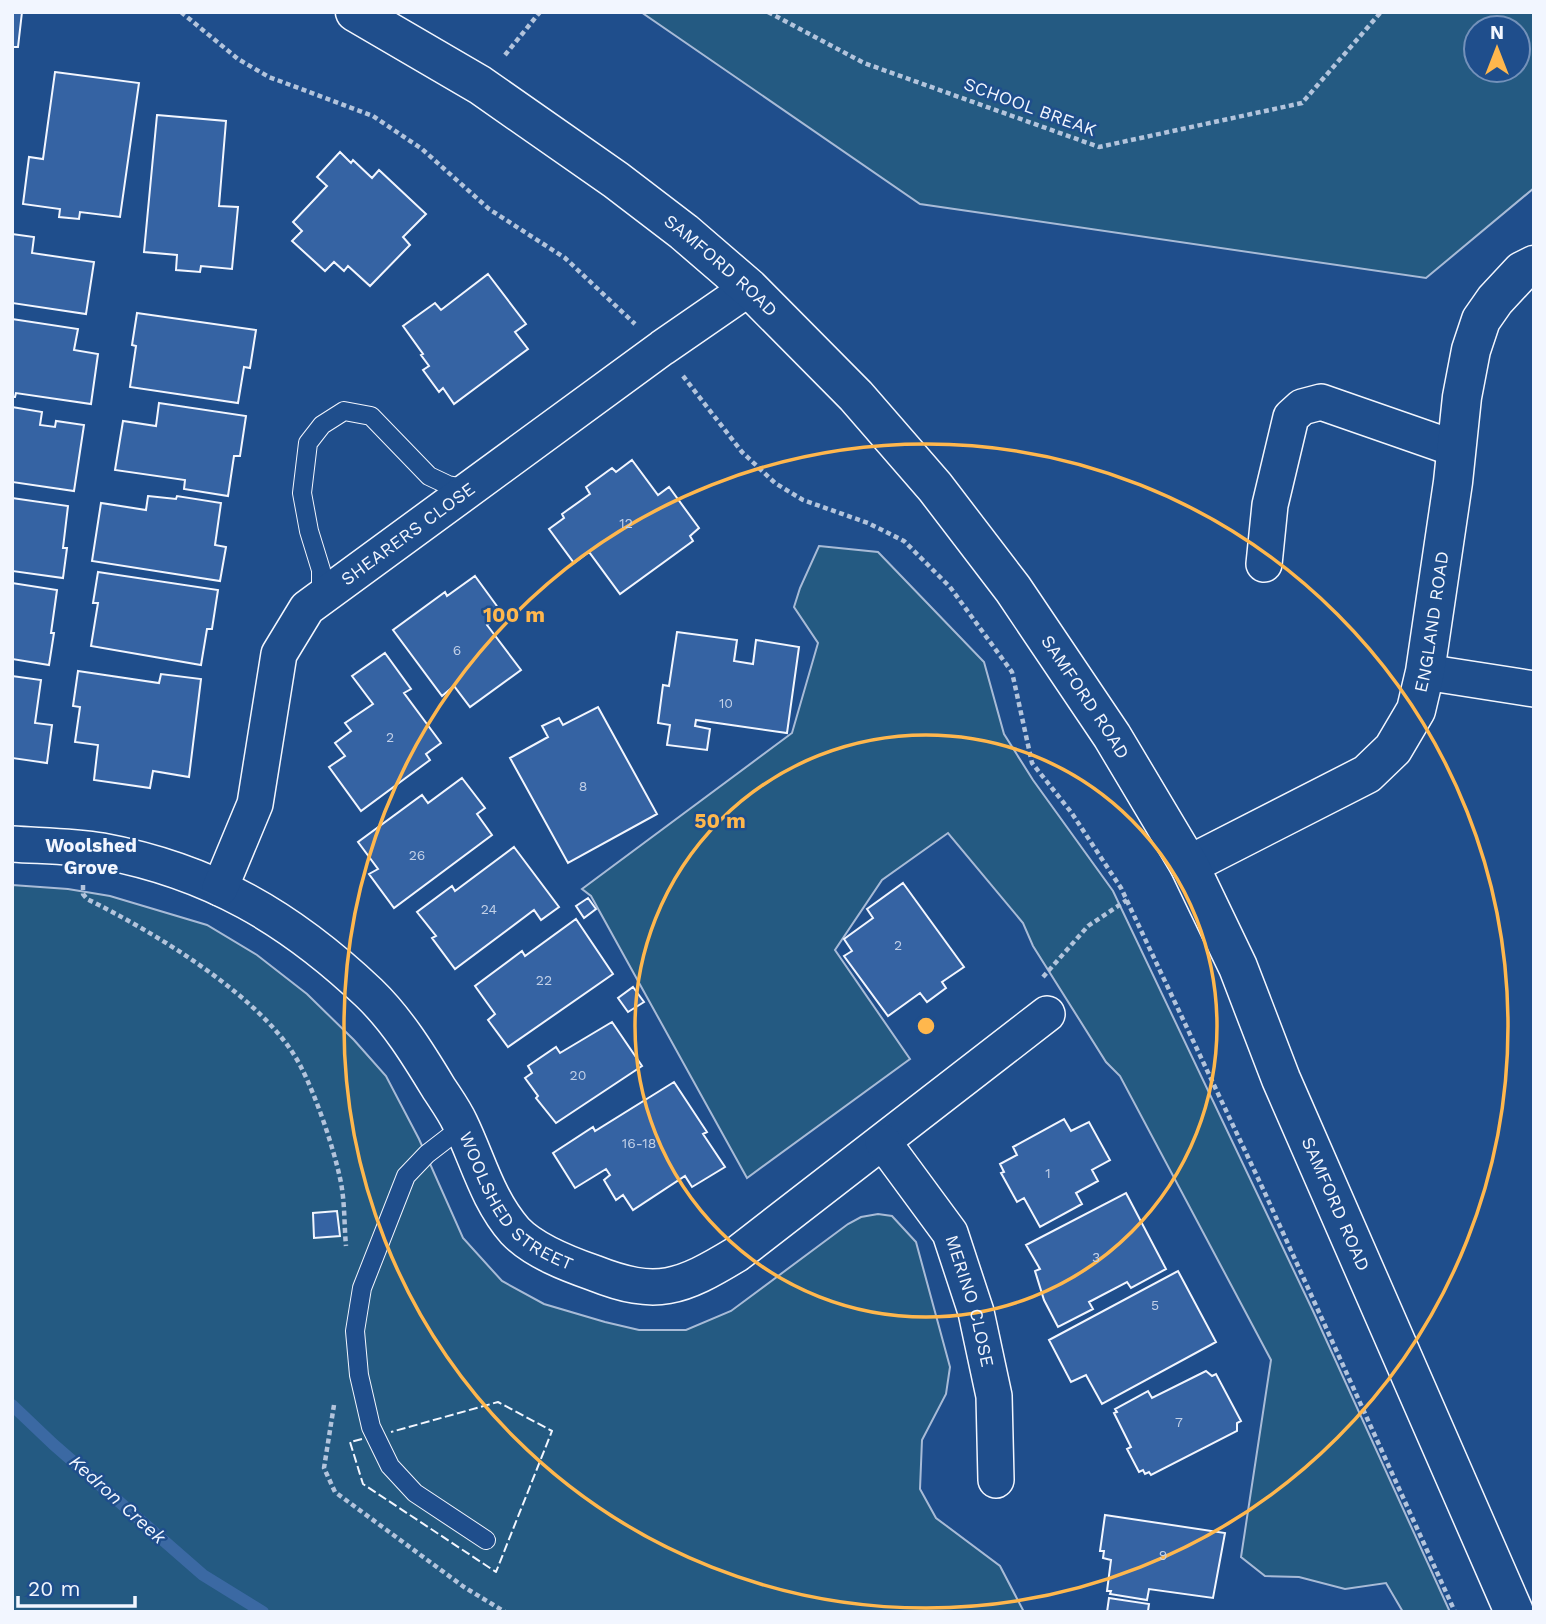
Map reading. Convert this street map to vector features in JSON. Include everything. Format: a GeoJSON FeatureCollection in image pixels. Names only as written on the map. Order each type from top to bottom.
{"type":"FeatureCollection","features":[{"type":"Feature","properties":{"kind":"main road","name":"SAMFORD ROAD"},"geometry":{"type":"LineString","coordinates":[[355,12],[480,85],[616,180],[684,232],[749,288],[856,396],[935,487],[1013,589],[1112,736],[1189,865],[1238,967],[1286,1092],[1514,1612]]}},
{"type":"Feature","properties":{"kind":"main road","name":"ENGLAND ROAD"},"geometry":{"type":"LineString","coordinates":[[1189,865],[1367,774],[1393,749],[1416,710],[1425,672],[1471,350],[1481,320],[1495,300],[1528,268]]}},
{"type":"Feature","properties":{"kind":"street","name":"SHEARERS CLOSE"},"geometry":{"type":"LineString","coordinates":[[220,888],[255,804],[279,654],[307,608],[662,348],[749,288]]}},
{"type":"Feature","properties":{"kind":"street"},"geometry":{"type":"LineString","coordinates":[[1264,564],[1270,505],[1291,417],[1302,407],[1321,402],[1456,449]]}},
{"type":"Feature","properties":{"kind":"street"},"geometry":{"type":"LineString","coordinates":[[1425,672],[1534,689]]}},
{"type":"Feature","properties":{"kind":"street","name":"WOOLSHED STREET"},"geometry":{"type":"LineString","coordinates":[[12,844],[99,850],[161,864],[220,888],[275,916],[325,954],[371,995],[411,1042],[462,1127],[492,1200],[517,1233],[556,1259],[607,1278],[642,1287],[673,1287],[708,1272],[737,1254],[1047,1014]]}},
{"type":"Feature","properties":{"kind":"street","name":"MERINO CLOSE"},"geometry":{"type":"LineString","coordinates":[[883,1142],[950,1233],[959,1259],[976,1312],[993,1396],[996,1480]]}},
{"type":"Feature","properties":{"kind":"lane"},"geometry":{"type":"LineString","coordinates":[[321,598],[321,570],[309,531],[302,493],[308,443],[322,425],[344,411],[371,416],[429,476],[448,485],[469,489]]}},
{"type":"Feature","properties":{"kind":"lane"},"geometry":{"type":"LineString","coordinates":[[462,1127],[427,1154],[406,1176],[362,1288],[355,1331],[359,1374],[371,1427],[390,1465],[415,1493],[486,1540]]}},
{"type":"Feature","properties":{"kind":"path"},"geometry":{"type":"LineString","coordinates":[[181,12],[238,59],[269,77],[373,116],[422,149],[489,209],[565,258],[662,348],[742,452],[775,483],[803,500],[868,523],[904,541],[950,587],[1012,672],[1031,763],[1079,823],[1127,900],[1264,1191],[1455,1612]]}},
{"type":"Feature","properties":{"kind":"path"},"geometry":{"type":"LineString","coordinates":[[480,85],[540,12]]}},
{"type":"Feature","properties":{"kind":"path","name":"SCHOOL BREAK"},"geometry":{"type":"LineString","coordinates":[[768,12],[864,62],[1099,147],[1302,103],[1381,12]]}},
{"type":"Feature","properties":{"kind":"path"},"geometry":{"type":"LineString","coordinates":[[83,884],[83,894],[87,899],[173,946],[237,994],[280,1035],[301,1067],[331,1148],[340,1179],[347,1259]]}},
{"type":"Feature","properties":{"kind":"path"},"geometry":{"type":"LineString","coordinates":[[1040,980],[1088,926],[1127,900]]}},
{"type":"Feature","properties":{"kind":"path"},"geometry":{"type":"LineString","coordinates":[[335,1399],[324,1468],[335,1492],[464,1587],[505,1612]]}},
{"type":"Feature","properties":{"kind":"shaded area"},"geometry":{"type":"Polygon","coordinates":[[[641,12],[1534,12],[1534,188],[1426,278],[920,204],[641,12]]]}},
{"type":"Feature","properties":{"kind":"shaded area"},"geometry":{"type":"Polygon","coordinates":[[[819,546],[878,552],[984,662],[1004,734],[1033,780],[1113,891],[1313,1311],[1450,1612],[1403,1612],[1386,1583],[1345,1589],[1299,1577],[1265,1576],[1241,1557],[1271,1360],[1120,1076],[1106,1062],[1033,946],[1023,923],[948,833],[882,880],[835,950],[910,1059],[747,1178],[591,896],[582,889],[792,733],[818,643],[794,607],[819,546]]]}},
{"type":"Feature","properties":{"kind":"shaded area"},"geometry":{"type":"Polygon","coordinates":[[[12,885],[68,889],[110,896],[207,925],[257,955],[307,994],[386,1076],[419,1139],[463,1238],[502,1281],[544,1304],[639,1330],[686,1330],[731,1311],[848,1224],[861,1217],[878,1214],[892,1216],[916,1242],[950,1367],[946,1394],[922,1440],[920,1489],[936,1518],[1000,1566],[1024,1612],[12,1612],[12,885]]]}},
{"type":"Feature","properties":{"kind":"building"},"geometry":{"type":"Polygon","coordinates":[[[12,12],[22,12],[18,47],[12,47],[12,12]]]}},
{"type":"Feature","properties":{"kind":"building"},"geometry":{"type":"Polygon","coordinates":[[[55,72],[139,83],[120,217],[80,212],[79,219],[59,217],[60,209],[23,204],[29,157],[43,159],[55,72]]]}},
{"type":"Feature","properties":{"kind":"building"},"geometry":{"type":"Polygon","coordinates":[[[157,115],[226,121],[219,206],[238,207],[232,269],[201,266],[200,272],[176,270],[177,255],[144,252],[157,115]]]}},
{"type":"Feature","properties":{"kind":"building"},"geometry":{"type":"Polygon","coordinates":[[[340,152],[372,178],[379,170],[426,214],[403,237],[410,245],[370,286],[348,266],[344,271],[334,262],[325,271],[292,241],[302,231],[293,222],[327,186],[317,177],[340,152]]]}},
{"type":"Feature","properties":{"kind":"building"},"geometry":{"type":"Polygon","coordinates":[[[12,234],[34,237],[32,253],[94,262],[86,314],[12,303],[12,234]]]}},
{"type":"Feature","properties":{"kind":"building"},"geometry":{"type":"Polygon","coordinates":[[[488,274],[526,324],[515,332],[528,349],[454,404],[443,388],[439,392],[423,370],[429,366],[403,326],[435,303],[441,310],[488,274]]]}},
{"type":"Feature","properties":{"kind":"building"},"geometry":{"type":"Polygon","coordinates":[[[137,313],[256,330],[250,368],[244,367],[238,403],[130,387],[136,346],[132,345],[137,313]]]}},
{"type":"Feature","properties":{"kind":"building"},"geometry":{"type":"Polygon","coordinates":[[[12,319],[78,329],[74,350],[98,354],[91,404],[16,393],[15,397],[12,397],[12,319]]]}},
{"type":"Feature","properties":{"kind":"building"},"geometry":{"type":"Polygon","coordinates":[[[159,403],[246,416],[240,456],[234,456],[228,496],[184,489],[185,480],[115,470],[123,421],[156,426],[159,403]]]}},
{"type":"Feature","properties":{"kind":"building"},"geometry":{"type":"Polygon","coordinates":[[[12,407],[42,412],[40,425],[55,427],[56,421],[84,425],[74,491],[12,482],[12,407]]]}},
{"type":"Feature","properties":{"kind":"building"},"geometry":{"type":"Polygon","coordinates":[[[632,460],[658,495],[669,487],[699,528],[690,536],[693,541],[620,594],[589,552],[574,563],[549,529],[564,518],[562,514],[590,494],[586,487],[612,468],[616,472],[632,460]]]}},
{"type":"Feature","properties":{"kind":"building"},"geometry":{"type":"Polygon","coordinates":[[[148,496],[176,499],[177,496],[221,503],[215,545],[226,547],[220,581],[92,561],[101,503],[146,510],[148,496]]]}},
{"type":"Feature","properties":{"kind":"building"},"geometry":{"type":"Polygon","coordinates":[[[12,498],[68,506],[63,578],[12,571],[12,498]]]}},
{"type":"Feature","properties":{"kind":"building"},"geometry":{"type":"Polygon","coordinates":[[[98,572],[218,590],[212,629],[207,629],[201,665],[91,646],[98,603],[93,603],[98,572]]]}},
{"type":"Feature","properties":{"kind":"building"},"geometry":{"type":"Polygon","coordinates":[[[475,576],[502,613],[487,625],[521,670],[470,707],[454,686],[442,696],[393,630],[445,592],[447,596],[475,576]]]}},
{"type":"Feature","properties":{"kind":"building"},"geometry":{"type":"Polygon","coordinates":[[[12,583],[57,590],[49,665],[12,659],[12,583]]]}},
{"type":"Feature","properties":{"kind":"building"},"geometry":{"type":"Polygon","coordinates":[[[677,632],[737,640],[734,661],[753,664],[756,640],[799,647],[787,733],[696,720],[695,726],[710,729],[707,750],[667,745],[670,725],[658,723],[663,685],[669,686],[677,632]]]}},
{"type":"Feature","properties":{"kind":"building"},"geometry":{"type":"Polygon","coordinates":[[[385,653],[411,689],[404,693],[441,743],[426,754],[430,760],[361,811],[329,767],[345,756],[335,743],[351,731],[345,723],[373,704],[352,676],[385,653]]]}},
{"type":"Feature","properties":{"kind":"building"},"geometry":{"type":"Polygon","coordinates":[[[78,671],[159,683],[161,674],[201,679],[189,777],[153,771],[150,788],[94,780],[98,745],[75,742],[80,707],[73,706],[78,671]]]}},
{"type":"Feature","properties":{"kind":"building"},"geometry":{"type":"Polygon","coordinates":[[[12,676],[41,680],[35,723],[52,725],[47,763],[12,758],[12,676]]]}},
{"type":"Feature","properties":{"kind":"building"},"geometry":{"type":"Polygon","coordinates":[[[598,707],[657,814],[568,863],[510,758],[548,737],[542,726],[559,718],[563,725],[598,707]]]}},
{"type":"Feature","properties":{"kind":"building"},"geometry":{"type":"Polygon","coordinates":[[[462,778],[485,808],[477,814],[492,835],[394,908],[369,874],[378,869],[358,842],[422,795],[428,803],[462,778]]]}},
{"type":"Feature","properties":{"kind":"building"},"geometry":{"type":"Polygon","coordinates":[[[514,847],[559,907],[541,920],[534,910],[455,969],[432,938],[436,936],[417,912],[452,886],[455,891],[514,847]]]}},
{"type":"Feature","properties":{"kind":"building"},"geometry":{"type":"Polygon","coordinates":[[[903,883],[964,967],[942,982],[946,988],[927,1002],[920,993],[888,1016],[844,956],[852,951],[844,939],[873,918],[867,909],[903,883]]]}},
{"type":"Feature","properties":{"kind":"building"},"geometry":{"type":"Polygon","coordinates":[[[588,898],[596,909],[584,918],[576,906],[588,898]]]}},
{"type":"Feature","properties":{"kind":"building"},"geometry":{"type":"Polygon","coordinates":[[[576,919],[613,974],[508,1047],[488,1020],[495,1014],[475,986],[522,951],[525,956],[576,919]]]}},
{"type":"Feature","properties":{"kind":"building"},"geometry":{"type":"Polygon","coordinates":[[[633,987],[644,1002],[628,1012],[618,998],[633,987]]]}},
{"type":"Feature","properties":{"kind":"building"},"geometry":{"type":"Polygon","coordinates":[[[612,1022],[642,1066],[556,1123],[536,1098],[538,1096],[525,1078],[532,1073],[528,1066],[556,1047],[560,1053],[612,1022]]]}},
{"type":"Feature","properties":{"kind":"building"},"geometry":{"type":"Polygon","coordinates":[[[674,1082],[707,1132],[703,1134],[725,1167],[692,1187],[685,1176],[633,1210],[623,1195],[616,1200],[604,1180],[610,1175],[606,1169],[575,1188],[553,1153],[593,1127],[595,1131],[674,1082]]]}},
{"type":"Feature","properties":{"kind":"building"},"geometry":{"type":"Polygon","coordinates":[[[1064,1119],[1071,1131],[1089,1122],[1110,1160],[1092,1170],[1098,1181],[1076,1193],[1082,1204],[1040,1227],[1024,1198],[1017,1202],[1001,1173],[1004,1172],[1000,1164],[1017,1155],[1013,1147],[1064,1119]]]}},
{"type":"Feature","properties":{"kind":"building"},"geometry":{"type":"Polygon","coordinates":[[[1126,1193],[1166,1269],[1131,1288],[1127,1282],[1089,1302],[1093,1309],[1058,1327],[1044,1300],[1035,1271],[1040,1269],[1026,1245],[1126,1193]]]}},
{"type":"Feature","properties":{"kind":"building"},"geometry":{"type":"Polygon","coordinates":[[[337,1211],[340,1236],[314,1238],[313,1213],[337,1211]]]}},
{"type":"Feature","properties":{"kind":"building"},"geometry":{"type":"Polygon","coordinates":[[[1178,1271],[1216,1342],[1102,1404],[1086,1375],[1071,1382],[1049,1340],[1178,1271]]]}},
{"type":"Feature","properties":{"kind":"building"},"geometry":{"type":"Polygon","coordinates":[[[1206,1371],[1212,1376],[1216,1374],[1241,1421],[1237,1423],[1237,1431],[1151,1475],[1149,1472],[1145,1474],[1143,1470],[1139,1472],[1127,1449],[1131,1447],[1114,1413],[1117,1412],[1115,1409],[1148,1391],[1152,1398],[1206,1371]]]}},
{"type":"Feature","properties":{"kind":"building"},"geometry":{"type":"Polygon","coordinates":[[[1105,1515],[1225,1533],[1213,1598],[1149,1589],[1147,1600],[1110,1594],[1111,1591],[1107,1591],[1111,1560],[1103,1558],[1104,1551],[1100,1551],[1105,1515]]]}},
{"type":"Feature","properties":{"kind":"building"},"geometry":{"type":"Polygon","coordinates":[[[1109,1598],[1149,1604],[1150,1612],[1107,1612],[1109,1598]]]}},
{"type":"Feature","properties":{"kind":"waterway","name":"Kedron Creek"},"geometry":{"type":"LineString","coordinates":[[12,1405],[203,1575],[263,1612]]}},
{"type":"Feature","properties":{"kind":"fence"},"geometry":{"type":"LineString","coordinates":[[362,1439],[350,1442],[363,1484],[496,1572],[552,1431],[498,1402],[391,1432]]}},
{"type":"Feature","properties":{"kind":"district","name":"Woolshed Grove"},"geometry":{"type":"Point","coordinates":[91,856]}}]}
